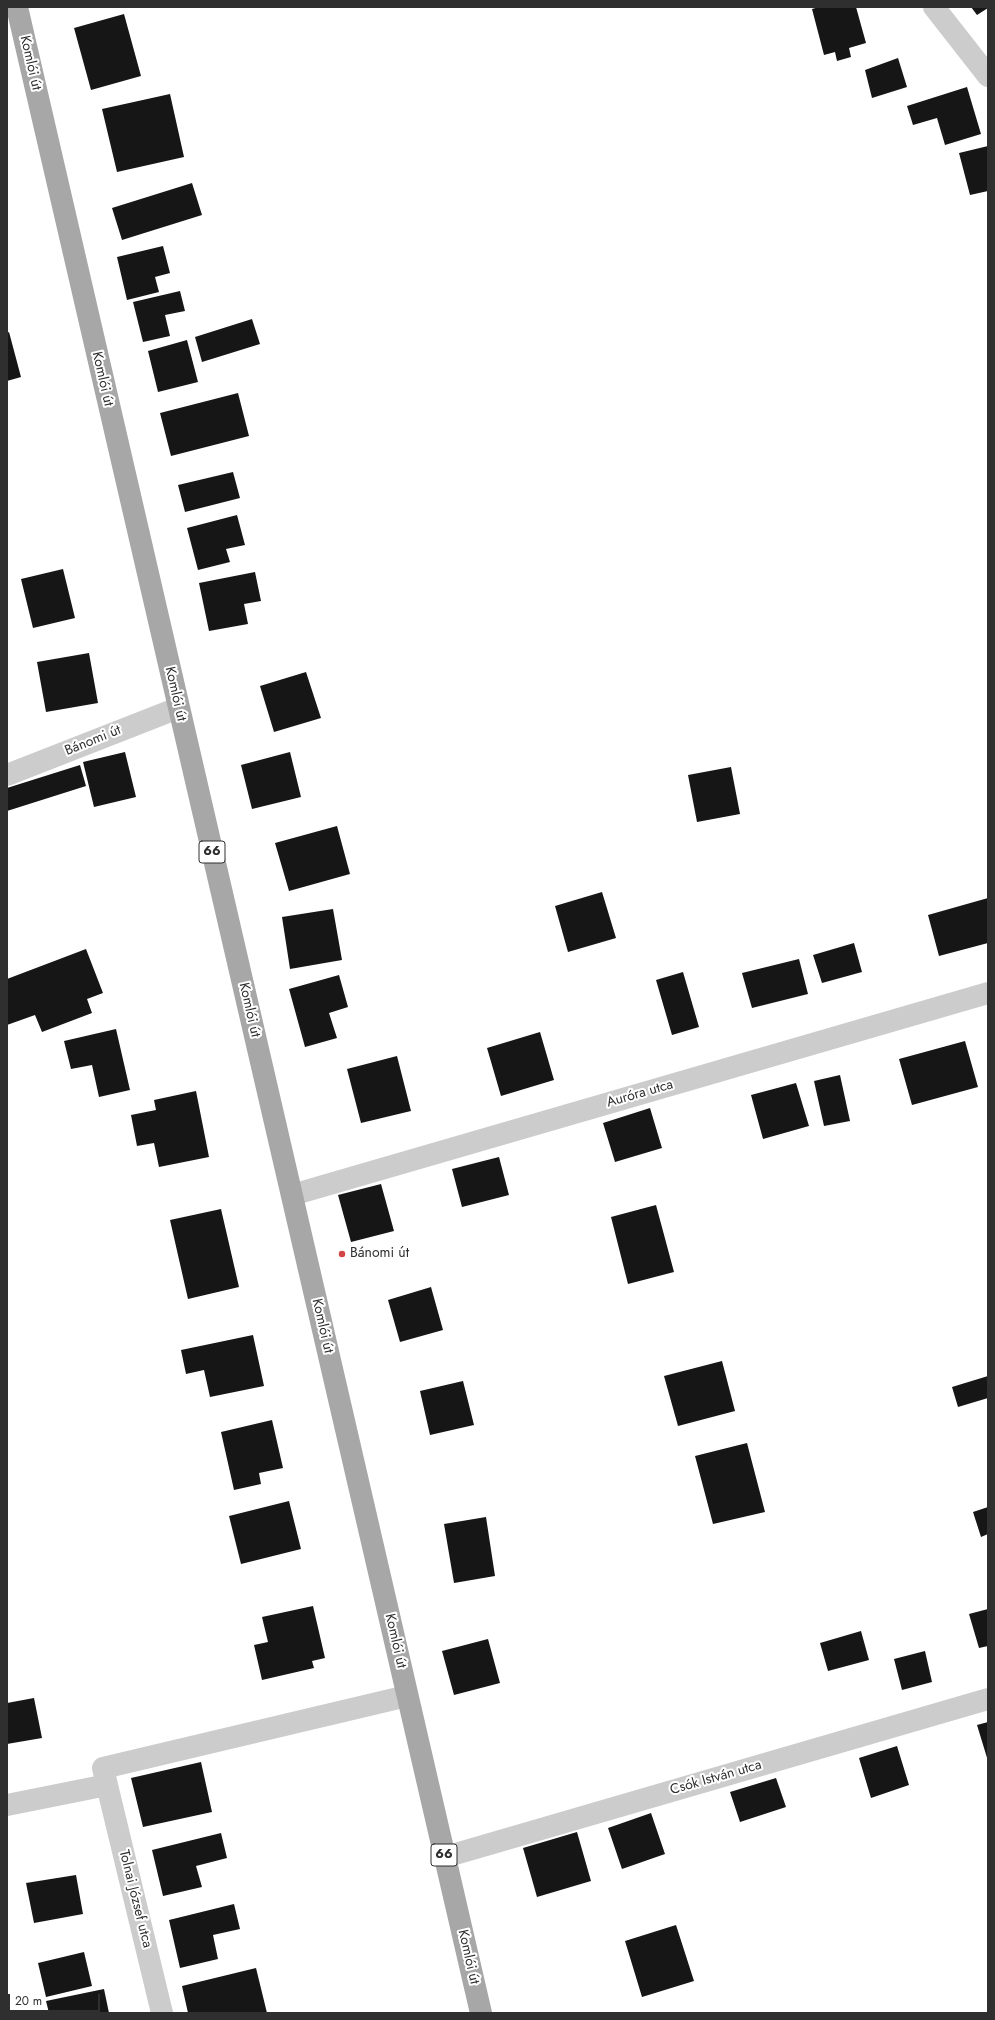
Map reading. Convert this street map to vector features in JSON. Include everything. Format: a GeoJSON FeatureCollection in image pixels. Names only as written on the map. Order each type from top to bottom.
{"type":"FeatureCollection","features":[{"type":"Feature","properties":{"kind":"main road","name":"Komlói út"},"geometry":{"type":"LineString","coordinates":[[17,7],[481,2013]]}},
{"type":"Feature","properties":{"kind":"street"},"geometry":{"type":"LineString","coordinates":[[934,7],[988,76]]}},
{"type":"Feature","properties":{"kind":"street","name":"Bánomi út"},"geometry":{"type":"LineString","coordinates":[[7,775],[178,708]]}},
{"type":"Feature","properties":{"kind":"street","name":"Auróra utca"},"geometry":{"type":"LineString","coordinates":[[292,1195],[988,993]]}},
{"type":"Feature","properties":{"kind":"street","name":"Tolnai József utca"},"geometry":{"type":"LineString","coordinates":[[162,2013],[103,1768],[407,1696]]}},
{"type":"Feature","properties":{"kind":"street","name":"Csók István utca"},"geometry":{"type":"LineString","coordinates":[[445,1857],[988,1699]]}},
{"type":"Feature","properties":{"kind":"street"},"geometry":{"type":"LineString","coordinates":[[7,1805],[107,1785]]}},
{"type":"Feature","properties":{"kind":"building"},"geometry":{"type":"Polygon","coordinates":[[[819,7],[856,7],[866,43],[849,48],[851,57],[837,61],[835,52],[824,55],[812,9],[819,7]]]}},
{"type":"Feature","properties":{"kind":"building"},"geometry":{"type":"Polygon","coordinates":[[[971,7],[988,7],[988,8],[977,15],[971,7]]]}},
{"type":"Feature","properties":{"kind":"building"},"geometry":{"type":"Polygon","coordinates":[[[124,14],[141,76],[91,90],[74,28],[124,14]]]}},
{"type":"Feature","properties":{"kind":"building"},"geometry":{"type":"Polygon","coordinates":[[[898,58],[907,87],[872,98],[865,70],[898,58]]]}},
{"type":"Feature","properties":{"kind":"building"},"geometry":{"type":"Polygon","coordinates":[[[967,87],[981,134],[945,145],[937,118],[913,125],[907,106],[967,87]]]}},
{"type":"Feature","properties":{"kind":"building"},"geometry":{"type":"Polygon","coordinates":[[[170,94],[184,157],[117,172],[102,109],[170,94]]]}},
{"type":"Feature","properties":{"kind":"building"},"geometry":{"type":"Polygon","coordinates":[[[988,146],[988,191],[970,195],[959,153],[988,146]]]}},
{"type":"Feature","properties":{"kind":"building"},"geometry":{"type":"Polygon","coordinates":[[[192,183],[202,215],[122,240],[112,208],[192,183]]]}},
{"type":"Feature","properties":{"kind":"building"},"geometry":{"type":"Polygon","coordinates":[[[163,246],[170,273],[155,277],[159,292],[127,300],[117,257],[163,246]]]}},
{"type":"Feature","properties":{"kind":"building"},"geometry":{"type":"Polygon","coordinates":[[[180,291],[185,311],[165,315],[170,336],[143,342],[133,302],[180,291]]]}},
{"type":"Feature","properties":{"kind":"building"},"geometry":{"type":"Polygon","coordinates":[[[252,319],[260,344],[202,362],[195,337],[252,319]]]}},
{"type":"Feature","properties":{"kind":"building"},"geometry":{"type":"Polygon","coordinates":[[[9,332],[21,377],[7,381],[7,333],[9,332]]]}},
{"type":"Feature","properties":{"kind":"building"},"geometry":{"type":"Polygon","coordinates":[[[187,340],[198,382],[158,392],[148,351],[187,340]]]}},
{"type":"Feature","properties":{"kind":"building"},"geometry":{"type":"Polygon","coordinates":[[[238,393],[249,436],[171,456],[160,413],[238,393]]]}},
{"type":"Feature","properties":{"kind":"building"},"geometry":{"type":"Polygon","coordinates":[[[233,472],[240,498],[185,512],[178,485],[233,472]]]}},
{"type":"Feature","properties":{"kind":"building"},"geometry":{"type":"Polygon","coordinates":[[[237,515],[245,545],[226,549],[230,562],[198,570],[187,528],[237,515]]]}},
{"type":"Feature","properties":{"kind":"building"},"geometry":{"type":"Polygon","coordinates":[[[63,569],[75,618],[33,628],[21,579],[63,569]]]}},
{"type":"Feature","properties":{"kind":"building"},"geometry":{"type":"Polygon","coordinates":[[[255,572],[261,601],[244,604],[248,624],[209,631],[199,583],[255,572]]]}},
{"type":"Feature","properties":{"kind":"building"},"geometry":{"type":"Polygon","coordinates":[[[89,653],[98,703],[46,712],[37,662],[89,653]]]}},
{"type":"Feature","properties":{"kind":"building"},"geometry":{"type":"Polygon","coordinates":[[[306,672],[321,718],[274,732],[260,686],[306,672]]]}},
{"type":"Feature","properties":{"kind":"building"},"geometry":{"type":"Polygon","coordinates":[[[125,752],[136,797],[94,807],[83,762],[125,752]]]}},
{"type":"Feature","properties":{"kind":"building"},"geometry":{"type":"Polygon","coordinates":[[[290,752],[301,797],[252,809],[241,765],[290,752]]]}},
{"type":"Feature","properties":{"kind":"building"},"geometry":{"type":"Polygon","coordinates":[[[80,765],[86,786],[7,811],[7,788],[80,765]]]}},
{"type":"Feature","properties":{"kind":"building"},"geometry":{"type":"Polygon","coordinates":[[[731,767],[740,814],[697,822],[688,775],[731,767]]]}},
{"type":"Feature","properties":{"kind":"building"},"geometry":{"type":"Polygon","coordinates":[[[337,826],[350,874],[289,891],[275,843],[337,826]]]}},
{"type":"Feature","properties":{"kind":"building"},"geometry":{"type":"Polygon","coordinates":[[[602,892],[616,938],[568,952],[555,906],[602,892]]]}},
{"type":"Feature","properties":{"kind":"building"},"geometry":{"type":"Polygon","coordinates":[[[988,898],[988,943],[939,956],[928,915],[988,898]]]}},
{"type":"Feature","properties":{"kind":"building"},"geometry":{"type":"Polygon","coordinates":[[[333,909],[342,960],[290,969],[282,917],[333,909]]]}},
{"type":"Feature","properties":{"kind":"building"},"geometry":{"type":"Polygon","coordinates":[[[854,943],[862,972],[822,983],[813,955],[854,943]]]}},
{"type":"Feature","properties":{"kind":"building"},"geometry":{"type":"Polygon","coordinates":[[[86,949],[103,993],[87,999],[92,1013],[42,1032],[35,1015],[7,1025],[7,979],[86,949]]]}},
{"type":"Feature","properties":{"kind":"building"},"geometry":{"type":"Polygon","coordinates":[[[799,959],[808,994],[752,1008],[742,973],[799,959]]]}},
{"type":"Feature","properties":{"kind":"building"},"geometry":{"type":"Polygon","coordinates":[[[683,972],[699,1027],[672,1035],[656,980],[683,972]]]}},
{"type":"Feature","properties":{"kind":"building"},"geometry":{"type":"Polygon","coordinates":[[[339,975],[348,1007],[329,1013],[337,1038],[305,1047],[289,989],[339,975]]]}},
{"type":"Feature","properties":{"kind":"building"},"geometry":{"type":"Polygon","coordinates":[[[116,1029],[130,1090],[99,1097],[92,1065],[71,1069],[64,1041],[116,1029]]]}},
{"type":"Feature","properties":{"kind":"building"},"geometry":{"type":"Polygon","coordinates":[[[540,1032],[554,1080],[501,1096],[487,1048],[540,1032]]]}},
{"type":"Feature","properties":{"kind":"building"},"geometry":{"type":"Polygon","coordinates":[[[965,1041],[978,1087],[912,1105],[899,1059],[965,1041]]]}},
{"type":"Feature","properties":{"kind":"building"},"geometry":{"type":"Polygon","coordinates":[[[397,1056],[411,1111],[361,1123],[347,1069],[397,1056]]]}},
{"type":"Feature","properties":{"kind":"building"},"geometry":{"type":"Polygon","coordinates":[[[840,1075],[850,1121],[824,1126],[814,1081],[840,1075]]]}},
{"type":"Feature","properties":{"kind":"building"},"geometry":{"type":"Polygon","coordinates":[[[796,1083],[809,1126],[763,1139],[751,1095],[796,1083]]]}},
{"type":"Feature","properties":{"kind":"building"},"geometry":{"type":"Polygon","coordinates":[[[196,1091],[209,1157],[159,1167],[154,1143],[137,1146],[131,1115],[156,1110],[154,1100],[196,1091]]]}},
{"type":"Feature","properties":{"kind":"building"},"geometry":{"type":"Polygon","coordinates":[[[650,1108],[662,1148],[615,1162],[603,1123],[650,1108]]]}},
{"type":"Feature","properties":{"kind":"building"},"geometry":{"type":"Polygon","coordinates":[[[499,1157],[509,1195],[462,1207],[452,1169],[499,1157]]]}},
{"type":"Feature","properties":{"kind":"building"},"geometry":{"type":"Polygon","coordinates":[[[381,1184],[394,1231],[351,1242],[338,1195],[381,1184]]]}},
{"type":"Feature","properties":{"kind":"building"},"geometry":{"type":"Polygon","coordinates":[[[656,1205],[674,1272],[628,1284],[611,1217],[656,1205]]]}},
{"type":"Feature","properties":{"kind":"building"},"geometry":{"type":"Polygon","coordinates":[[[221,1209],[239,1287],[188,1299],[170,1220],[221,1209]]]}},
{"type":"Feature","properties":{"kind":"building"},"geometry":{"type":"Polygon","coordinates":[[[431,1287],[443,1330],[400,1342],[388,1300],[431,1287]]]}},
{"type":"Feature","properties":{"kind":"building"},"geometry":{"type":"Polygon","coordinates":[[[253,1335],[264,1386],[210,1397],[204,1370],[186,1374],[181,1350],[253,1335]]]}},
{"type":"Feature","properties":{"kind":"building"},"geometry":{"type":"Polygon","coordinates":[[[722,1361],[735,1411],[678,1426],[664,1376],[722,1361]]]}},
{"type":"Feature","properties":{"kind":"building"},"geometry":{"type":"Polygon","coordinates":[[[988,1376],[988,1398],[958,1407],[952,1387],[988,1376]]]}},
{"type":"Feature","properties":{"kind":"building"},"geometry":{"type":"Polygon","coordinates":[[[463,1381],[474,1425],[430,1435],[420,1391],[463,1381]]]}},
{"type":"Feature","properties":{"kind":"building"},"geometry":{"type":"Polygon","coordinates":[[[272,1420],[283,1468],[259,1473],[261,1484],[234,1490],[221,1432],[272,1420]]]}},
{"type":"Feature","properties":{"kind":"building"},"geometry":{"type":"Polygon","coordinates":[[[747,1443],[765,1512],[713,1524],[695,1456],[747,1443]]]}},
{"type":"Feature","properties":{"kind":"building"},"geometry":{"type":"Polygon","coordinates":[[[289,1501],[301,1549],[241,1564],[229,1516],[289,1501]]]}},
{"type":"Feature","properties":{"kind":"building"},"geometry":{"type":"Polygon","coordinates":[[[988,1507],[988,1534],[981,1537],[973,1512],[988,1507]]]}},
{"type":"Feature","properties":{"kind":"building"},"geometry":{"type":"Polygon","coordinates":[[[486,1517],[495,1576],[454,1583],[444,1524],[486,1517]]]}},
{"type":"Feature","properties":{"kind":"building"},"geometry":{"type":"Polygon","coordinates":[[[313,1606],[325,1658],[312,1661],[314,1668],[262,1680],[254,1645],[268,1642],[262,1617],[313,1606]]]}},
{"type":"Feature","properties":{"kind":"building"},"geometry":{"type":"Polygon","coordinates":[[[988,1609],[988,1646],[979,1648],[969,1614],[988,1609]]]}},
{"type":"Feature","properties":{"kind":"building"},"geometry":{"type":"Polygon","coordinates":[[[861,1631],[869,1660],[828,1671],[820,1643],[861,1631]]]}},
{"type":"Feature","properties":{"kind":"building"},"geometry":{"type":"Polygon","coordinates":[[[488,1639],[500,1683],[454,1695],[442,1651],[488,1639]]]}},
{"type":"Feature","properties":{"kind":"building"},"geometry":{"type":"Polygon","coordinates":[[[925,1651],[932,1682],[902,1690],[894,1659],[925,1651]]]}},
{"type":"Feature","properties":{"kind":"building"},"geometry":{"type":"Polygon","coordinates":[[[34,1698],[42,1738],[7,1744],[7,1703],[34,1698]]]}},
{"type":"Feature","properties":{"kind":"building"},"geometry":{"type":"Polygon","coordinates":[[[988,1722],[988,1761],[977,1725],[988,1722]]]}},
{"type":"Feature","properties":{"kind":"building"},"geometry":{"type":"Polygon","coordinates":[[[897,1746],[909,1785],[871,1798],[859,1758],[897,1746]]]}},
{"type":"Feature","properties":{"kind":"building"},"geometry":{"type":"Polygon","coordinates":[[[201,1762],[212,1812],[143,1827],[131,1778],[201,1762]]]}},
{"type":"Feature","properties":{"kind":"building"},"geometry":{"type":"Polygon","coordinates":[[[776,1778],[786,1807],[740,1822],[730,1792],[776,1778]]]}},
{"type":"Feature","properties":{"kind":"building"},"geometry":{"type":"Polygon","coordinates":[[[651,1813],[665,1854],[622,1869],[608,1828],[651,1813]]]}},
{"type":"Feature","properties":{"kind":"building"},"geometry":{"type":"Polygon","coordinates":[[[577,1832],[591,1881],[537,1897],[523,1848],[577,1832]]]}},
{"type":"Feature","properties":{"kind":"building"},"geometry":{"type":"Polygon","coordinates":[[[221,1833],[227,1858],[196,1866],[202,1887],[163,1896],[152,1850],[221,1833]]]}},
{"type":"Feature","properties":{"kind":"building"},"geometry":{"type":"Polygon","coordinates":[[[76,1875],[83,1914],[34,1923],[26,1883],[76,1875]]]}},
{"type":"Feature","properties":{"kind":"building"},"geometry":{"type":"Polygon","coordinates":[[[234,1904],[240,1929],[213,1935],[218,1959],[180,1968],[169,1920],[234,1904]]]}},
{"type":"Feature","properties":{"kind":"building"},"geometry":{"type":"Polygon","coordinates":[[[676,1925],[694,1981],[642,1997],[625,1941],[676,1925]]]}},
{"type":"Feature","properties":{"kind":"building"},"geometry":{"type":"Polygon","coordinates":[[[84,1952],[92,1986],[46,1997],[38,1963],[84,1952]]]}},
{"type":"Feature","properties":{"kind":"building"},"geometry":{"type":"Polygon","coordinates":[[[256,1968],[267,2013],[188,2013],[182,1986],[256,1968]]]}},
{"type":"Feature","properties":{"kind":"building"},"geometry":{"type":"Polygon","coordinates":[[[104,1989],[109,2013],[49,2013],[46,2001],[104,1989]]]}},
{"type":"Feature","properties":{"kind":"place","name":"Bánomi út"},"geometry":{"type":"Point","coordinates":[342,1254]}}]}
